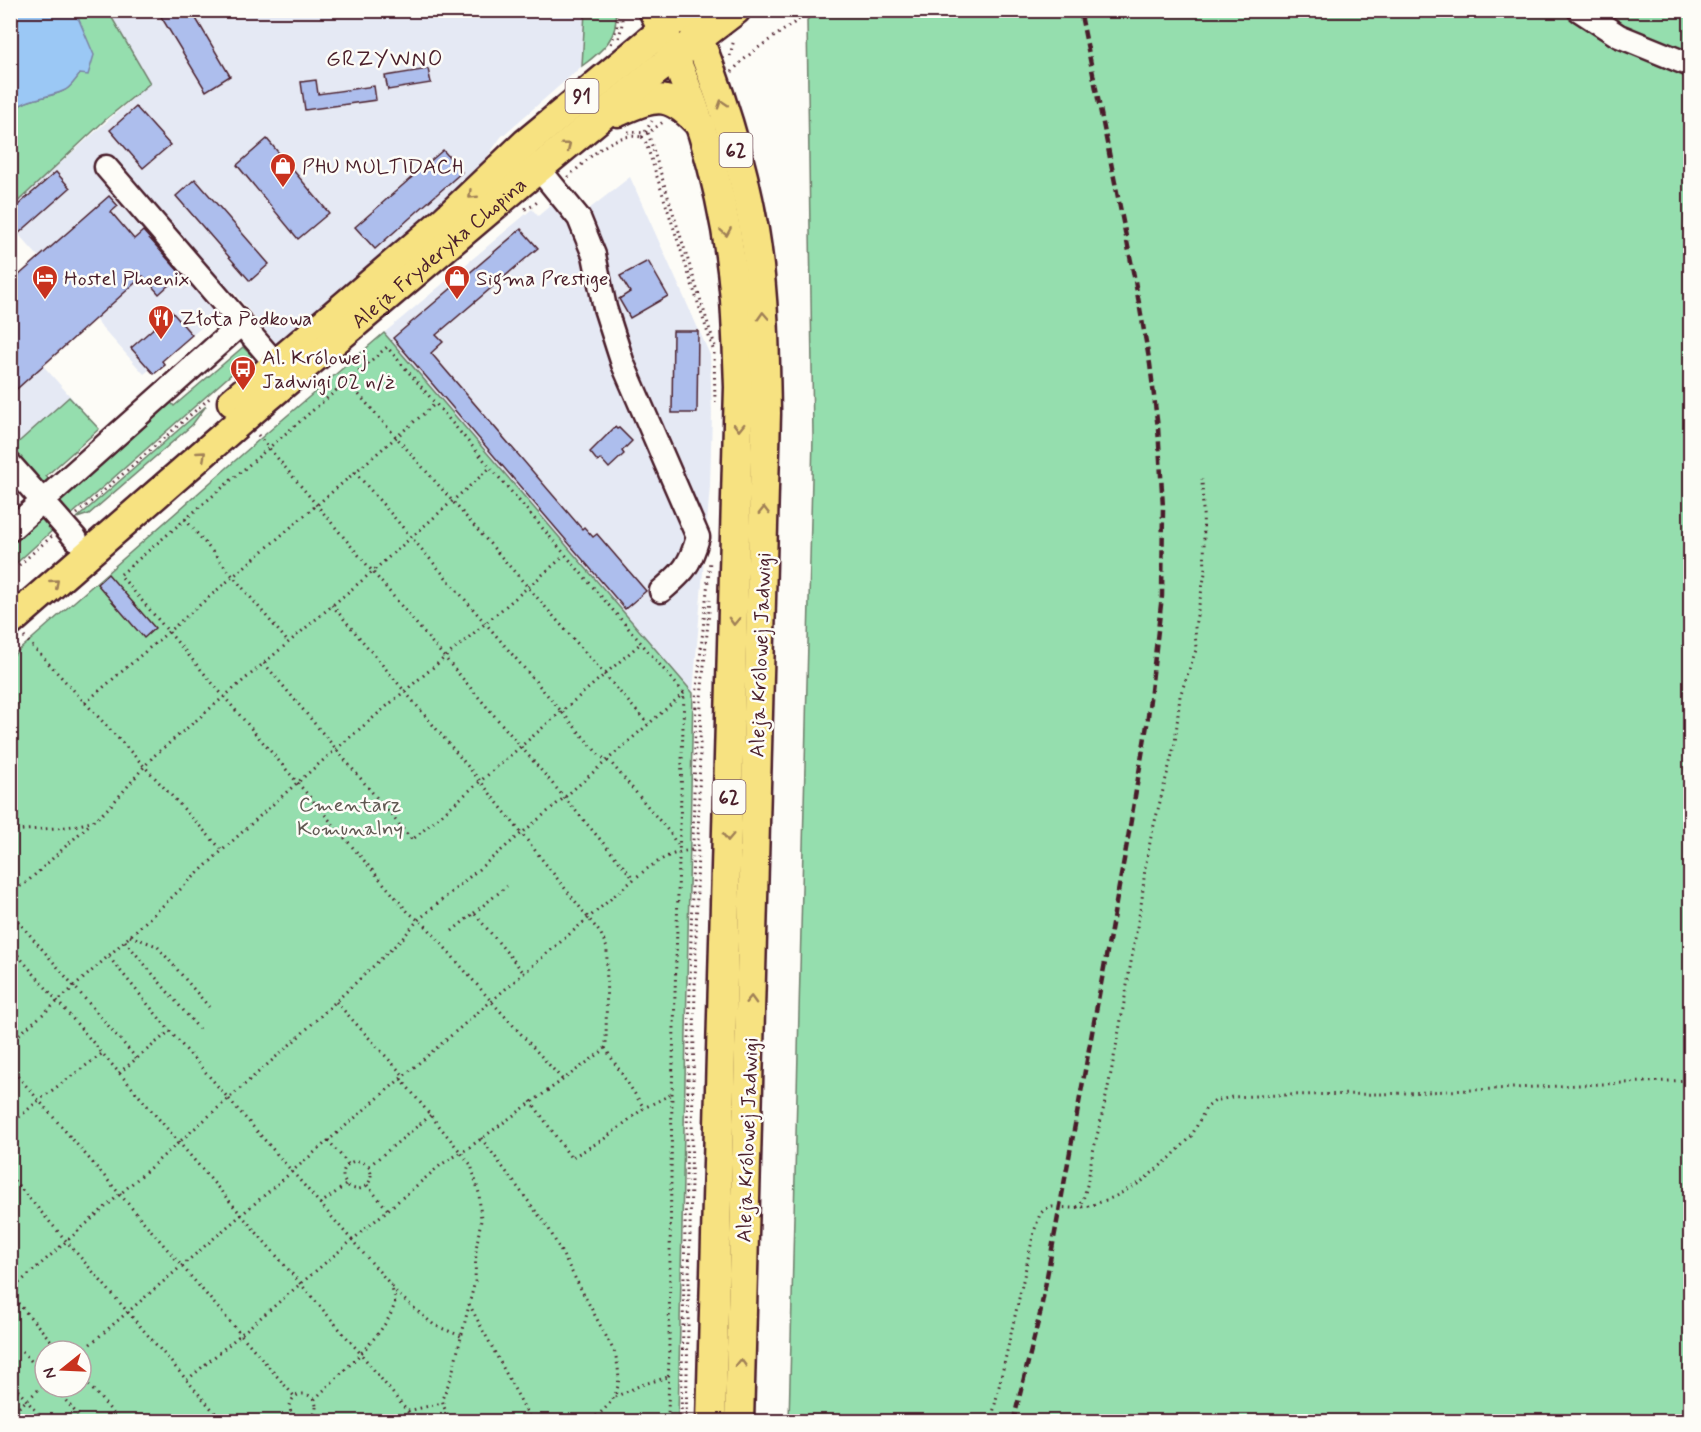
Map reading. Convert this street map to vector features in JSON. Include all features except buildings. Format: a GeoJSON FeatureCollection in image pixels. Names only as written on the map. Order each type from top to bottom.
{"type":"FeatureCollection","features":[{"type":"Feature","properties":{"kind":"main road","name":"Aleja Fryderyka Chopina"},"geometry":{"type":"LineString","coordinates":[[17,629],[267,398],[538,174],[595,123],[736,10]]}},
{"type":"Feature","properties":{"kind":"main road","name":"Aleja Fryderyka Chopina"},"geometry":{"type":"LineString","coordinates":[[10,596],[70,532],[276,364],[446,219],[538,174],[658,20],[687,11]]}},
{"type":"Feature","properties":{"kind":"main road","name":"62"},"geometry":{"type":"LineString","coordinates":[[687,11],[699,40]]}},
{"type":"Feature","properties":{"kind":"main road","name":"62"},"geometry":{"type":"LineString","coordinates":[[658,20],[675,57]]}},
{"type":"Feature","properties":{"kind":"main road","name":"Aleja Królowej Jadwigi"},"geometry":{"type":"LineString","coordinates":[[699,40],[740,165],[754,231],[761,293],[766,402],[740,1422]]}},
{"type":"Feature","properties":{"kind":"main road","name":"Aleja Królowej Jadwigi"},"geometry":{"type":"LineString","coordinates":[[675,57],[702,128],[719,193],[729,245],[735,299],[739,387],[711,1422]]}},
{"type":"Feature","properties":{"kind":"main road"},"geometry":{"type":"LineString","coordinates":[[595,123],[649,99],[672,102],[687,112],[702,128]]}},
{"type":"Feature","properties":{"kind":"street"},"geometry":{"type":"LineString","coordinates":[[1579,10],[1619,36],[1690,65]]}},
{"type":"Feature","properties":{"kind":"street"},"geometry":{"type":"LineString","coordinates":[[106,167],[276,364]]}},
{"type":"Feature","properties":{"kind":"street"},"geometry":{"type":"LineString","coordinates":[[538,174],[579,218],[594,255],[605,308],[623,364],[698,537],[693,556],[684,571],[661,591]]}},
{"type":"Feature","properties":{"kind":"street"},"geometry":{"type":"LineString","coordinates":[[10,530],[241,324]]}},
{"type":"Feature","properties":{"kind":"street"},"geometry":{"type":"LineString","coordinates":[[10,464],[70,532]]}},
{"type":"Feature","properties":{"kind":"path"},"geometry":{"type":"LineString","coordinates":[[714,80],[733,72],[742,60],[783,33],[810,10]]}},
{"type":"Feature","properties":{"kind":"path"},"geometry":{"type":"LineString","coordinates":[[618,18],[623,16]]}},
{"type":"Feature","properties":{"kind":"path"},"geometry":{"type":"LineString","coordinates":[[648,133],[666,118],[672,102]]}},
{"type":"Feature","properties":{"kind":"path"},"geometry":{"type":"LineString","coordinates":[[523,209],[538,174],[613,135],[639,131],[648,133]]}},
{"type":"Feature","properties":{"kind":"path"},"geometry":{"type":"LineString","coordinates":[[538,174],[627,137],[638,136],[644,139],[714,352],[718,405],[718,354],[648,133]]}},
{"type":"Feature","properties":{"kind":"path"},"geometry":{"type":"LineString","coordinates":[[562,1079],[427,927],[408,912],[120,575],[387,347],[564,556],[684,693],[672,1094],[668,1422]]}},
{"type":"Feature","properties":{"kind":"path"},"geometry":{"type":"LineString","coordinates":[[347,381],[648,724]]}},
{"type":"Feature","properties":{"kind":"path"},"geometry":{"type":"LineString","coordinates":[[10,573],[70,532],[212,396]]}},
{"type":"Feature","properties":{"kind":"path"},"geometry":{"type":"LineString","coordinates":[[86,703],[435,404]]}},
{"type":"Feature","properties":{"kind":"path"},"geometry":{"type":"LineString","coordinates":[[258,435],[634,879]]}},
{"type":"Feature","properties":{"kind":"path"},"geometry":{"type":"LineString","coordinates":[[10,893],[27,882],[92,822],[122,793],[144,765],[372,572],[490,468]]}},
{"type":"Feature","properties":{"kind":"path"},"geometry":{"type":"LineString","coordinates":[[355,472],[561,711],[606,761],[612,764],[670,832],[678,843],[680,851]]}},
{"type":"Feature","properties":{"kind":"path"},"geometry":{"type":"LineString","coordinates":[[1072,1208],[1080,1206],[1084,1197],[1107,1095],[1149,847],[1175,742],[1180,696],[1196,650],[1195,626],[1205,573],[1202,479]]}},
{"type":"Feature","properties":{"kind":"path"},"geometry":{"type":"LineString","coordinates":[[185,519],[288,643]]}},
{"type":"Feature","properties":{"kind":"path"},"geometry":{"type":"LineString","coordinates":[[10,1042],[76,987],[222,850],[298,783],[564,556]]}},
{"type":"Feature","properties":{"kind":"path"},"geometry":{"type":"LineString","coordinates":[[681,1422],[696,698],[712,561],[701,698],[686,1422]]}},
{"type":"Feature","properties":{"kind":"path"},"geometry":{"type":"LineString","coordinates":[[332,605],[481,782],[601,934],[607,948],[605,1048],[644,1108]]}},
{"type":"Feature","properties":{"kind":"path"},"geometry":{"type":"LineString","coordinates":[[17,629],[222,850]]}},
{"type":"Feature","properties":{"kind":"path"},"geometry":{"type":"LineString","coordinates":[[264,663],[412,840],[640,644]]}},
{"type":"Feature","properties":{"kind":"path"},"geometry":{"type":"LineString","coordinates":[[50,1339],[10,1293],[230,1100],[402,939],[418,920],[522,834],[684,693]]}},
{"type":"Feature","properties":{"kind":"path"},"geometry":{"type":"LineString","coordinates":[[10,831],[92,822]]}},
{"type":"Feature","properties":{"kind":"path"},"geometry":{"type":"LineString","coordinates":[[93,1341],[634,879],[664,857],[680,851],[693,850]]}},
{"type":"Feature","properties":{"kind":"path"},"geometry":{"type":"LineString","coordinates":[[452,931],[507,886]]}},
{"type":"Feature","properties":{"kind":"path"},"geometry":{"type":"LineString","coordinates":[[10,912],[136,1059]]}},
{"type":"Feature","properties":{"kind":"path"},"geometry":{"type":"LineString","coordinates":[[474,913],[524,973]]}},
{"type":"Feature","properties":{"kind":"path"},"geometry":{"type":"LineString","coordinates":[[130,936],[157,946],[210,1007]]}},
{"type":"Feature","properties":{"kind":"path"},"geometry":{"type":"LineString","coordinates":[[125,941],[199,1029]]}},
{"type":"Feature","properties":{"kind":"path"},"geometry":{"type":"LineString","coordinates":[[10,946],[361,1354],[416,1422]]}},
{"type":"Feature","properties":{"kind":"path"},"geometry":{"type":"LineString","coordinates":[[10,959],[17,953]]}},
{"type":"Feature","properties":{"kind":"path"},"geometry":{"type":"LineString","coordinates":[[109,957],[170,1031],[399,1295],[434,1325],[462,1337]]}},
{"type":"Feature","properties":{"kind":"path"},"geometry":{"type":"LineString","coordinates":[[336,1002],[402,1077],[471,1165],[474,1173],[480,1207],[476,1275],[462,1337],[442,1403],[451,1422]]}},
{"type":"Feature","properties":{"kind":"path"},"geometry":{"type":"LineString","coordinates":[[119,1073],[170,1031]]}},
{"type":"Feature","properties":{"kind":"path"},"geometry":{"type":"LineString","coordinates":[[187,1380],[442,1164],[605,1048]]}},
{"type":"Feature","properties":{"kind":"path"},"geometry":{"type":"LineString","coordinates":[[10,1125],[39,1100],[103,1053]]}},
{"type":"Feature","properties":{"kind":"path"},"geometry":{"type":"LineString","coordinates":[[10,1067],[294,1396]]}},
{"type":"Feature","properties":{"kind":"path"},"geometry":{"type":"LineString","coordinates":[[991,1422],[1037,1220],[1042,1211],[1049,1208],[1090,1206],[1114,1197],[1141,1182],[1191,1137],[1206,1108],[1215,1101],[1266,1096],[1383,1094],[1690,1080]]}},
{"type":"Feature","properties":{"kind":"path"},"geometry":{"type":"LineString","coordinates":[[531,1101],[571,1158],[603,1139],[644,1108],[672,1094]]}},
{"type":"Feature","properties":{"kind":"path"},"geometry":{"type":"LineString","coordinates":[[369,1166],[431,1115]]}},
{"type":"Feature","properties":{"kind":"path"},"geometry":{"type":"LineString","coordinates":[[481,1138],[549,1229],[615,1353],[619,1368],[615,1397],[607,1408],[588,1422]]}},
{"type":"Feature","properties":{"kind":"path"},"geometry":{"type":"LineString","coordinates":[[328,1140],[348,1164]]}},
{"type":"Feature","properties":{"kind":"path"},"geometry":{"type":"LineString","coordinates":[[359,1160],[369,1166],[372,1176],[367,1185],[356,1189],[346,1184],[343,1173],[348,1164],[359,1160]]}},
{"type":"Feature","properties":{"kind":"path"},"geometry":{"type":"LineString","coordinates":[[10,1176],[223,1422]]}},
{"type":"Feature","properties":{"kind":"path"},"geometry":{"type":"LineString","coordinates":[[320,1204],[346,1184]]}},
{"type":"Feature","properties":{"kind":"path"},"geometry":{"type":"LineString","coordinates":[[367,1185],[388,1210]]}},
{"type":"Feature","properties":{"kind":"path"},"geometry":{"type":"LineString","coordinates":[[314,1400],[361,1354],[379,1331],[395,1299],[391,1285]]}},
{"type":"Feature","properties":{"kind":"path"},"geometry":{"type":"LineString","coordinates":[[468,1303],[532,1422]]}},
{"type":"Feature","properties":{"kind":"path"},"geometry":{"type":"LineString","coordinates":[[22,1351],[33,1363]]}},
{"type":"Feature","properties":{"kind":"path"},"geometry":{"type":"LineString","coordinates":[[615,1397],[641,1385],[668,1377]]}},
{"type":"Feature","properties":{"kind":"path"},"geometry":{"type":"LineString","coordinates":[[10,1381],[45,1422]]}},
{"type":"Feature","properties":{"kind":"path"},"geometry":{"type":"LineString","coordinates":[[93,1390],[121,1422]]}},
{"type":"Feature","properties":{"kind":"path"},"geometry":{"type":"LineString","coordinates":[[304,1394],[314,1400],[316,1408],[307,1420],[294,1416],[290,1405],[294,1396],[304,1394]]}},
{"type":"Feature","properties":{"kind":"path"},"geometry":{"type":"LineString","coordinates":[[10,1415],[33,1395]]}},
{"type":"Feature","properties":{"kind":"path"},"geometry":{"type":"LineString","coordinates":[[64,1399],[84,1422]]}},
{"type":"Feature","properties":{"kind":"path"},"geometry":{"type":"LineString","coordinates":[[408,1411],[442,1403]]}},
{"type":"Feature","properties":{"kind":"path"},"geometry":{"type":"LineString","coordinates":[[288,1422],[294,1416]]}},
{"type":"Feature","properties":{"kind":"path"},"geometry":{"type":"LineString","coordinates":[[312,1416],[317,1422]]}},
{"type":"Feature","properties":{"kind":"shaded area"},"geometry":{"type":"Polygon","coordinates":[[[108,11],[585,11],[582,66],[501,137],[485,160],[420,226],[278,346],[233,291],[215,306],[219,312],[214,317],[162,361],[165,365],[154,374],[149,370],[144,374],[11,226],[10,208],[150,83],[108,11]]]}},
{"type":"Feature","properties":{"kind":"shaded area"},"geometry":{"type":"Polygon","coordinates":[[[630,177],[710,355],[712,414],[710,486],[693,693],[384,333],[532,209],[538,216],[557,200],[584,213],[630,177]]]}},
{"type":"Feature","properties":{"kind":"shaded area"},"geometry":{"type":"Polygon","coordinates":[[[10,328],[92,421],[11,491],[10,491],[10,328]]]}},
{"type":"Feature","properties":{"kind":"green space"},"geometry":{"type":"Polygon","coordinates":[[[818,10],[1690,11],[1690,1421],[789,1422],[813,437],[807,20],[818,10]]]}},
{"type":"Feature","properties":{"kind":"green space"},"geometry":{"type":"Polygon","coordinates":[[[69,11],[108,11],[150,83],[105,120],[11,208],[11,113],[29,101],[66,90],[80,74],[79,20],[69,11]]]}},
{"type":"Feature","properties":{"kind":"green space"},"geometry":{"type":"Polygon","coordinates":[[[585,11],[615,11],[616,20],[615,29],[608,43],[582,66],[585,11]]]}},
{"type":"Feature","properties":{"kind":"green space","name":"Cmentarz Komunalny"},"geometry":{"type":"Polygon","coordinates":[[[384,333],[693,693],[678,1421],[28,1421],[10,1402],[10,658],[384,333]]]}},
{"type":"Feature","properties":{"kind":"green space"},"geometry":{"type":"Polygon","coordinates":[[[243,347],[252,356],[70,516],[59,503],[59,498],[167,398],[174,406],[243,347]]]}},
{"type":"Feature","properties":{"kind":"green space"},"geometry":{"type":"Polygon","coordinates":[[[69,397],[99,429],[46,476],[53,484],[43,484],[13,456],[12,448],[69,397]]]}},
{"type":"Feature","properties":{"kind":"green space"},"geometry":{"type":"Polygon","coordinates":[[[206,406],[192,425],[89,514],[77,518],[206,406]]]}},
{"type":"Feature","properties":{"kind":"green space"},"geometry":{"type":"Polygon","coordinates":[[[43,516],[53,530],[11,568],[11,542],[43,516]]]}},
{"type":"Feature","properties":{"kind":"water"},"geometry":{"type":"Polygon","coordinates":[[[11,10],[69,11],[79,20],[94,55],[88,75],[80,74],[66,90],[29,101],[11,113],[11,10]]]}},
{"type":"Feature","properties":{"kind":"railway"},"geometry":{"type":"LineString","coordinates":[[1013,1422],[1040,1314],[1128,838],[1147,725],[1162,596],[1163,507],[1158,428],[1150,364],[1080,10]]}},
{"type":"Feature","properties":{"kind":"place","name":"PHU MULTIDACH"},"geometry":{"type":"Point","coordinates":[283,189]}},
{"type":"Feature","properties":{"kind":"place","name":"Hostel Phoenix"},"geometry":{"type":"Point","coordinates":[45,301]}},
{"type":"Feature","properties":{"kind":"place","name":"Sigma Prestige"},"geometry":{"type":"Point","coordinates":[457,301]}},
{"type":"Feature","properties":{"kind":"place","name":"Złota Podkowa"},"geometry":{"type":"Point","coordinates":[161,341]}},
{"type":"Feature","properties":{"kind":"place","name":"Al. Królowej Jadwigi 02 n/ż"},"geometry":{"type":"Point","coordinates":[243,392]}},
{"type":"Feature","properties":{"kind":"district","name":"GRZYWNO"},"geometry":{"type":"Point","coordinates":[385,58]}}]}
